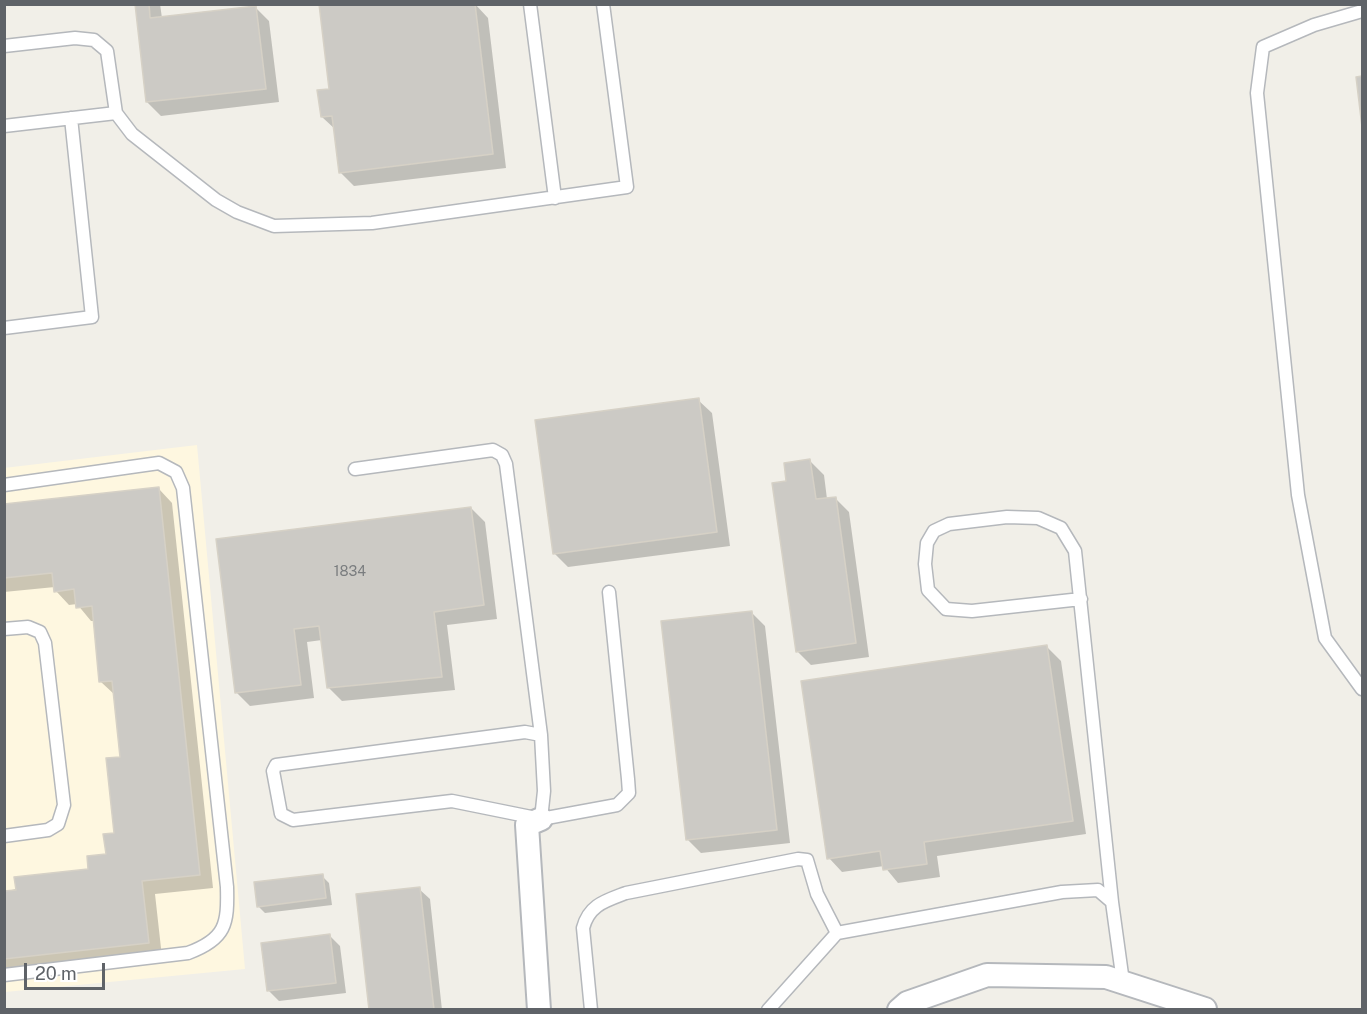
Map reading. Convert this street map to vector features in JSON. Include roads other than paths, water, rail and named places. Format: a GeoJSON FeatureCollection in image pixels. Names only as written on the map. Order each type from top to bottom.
{"type":"FeatureCollection","features":[{"type":"Feature","properties":{"kind":"street"},"geometry":{"type":"LineString","coordinates":[[539,1010],[527,825],[541,819]]}},
{"type":"Feature","properties":{"kind":"street"},"geometry":{"type":"LineString","coordinates":[[899,1010],[907,1003],[987,975],[1106,977],[1205,1009]]}},
{"type":"Feature","properties":{"kind":"lane"},"geometry":{"type":"LineString","coordinates":[[530,4],[555,198]]}},
{"type":"Feature","properties":{"kind":"lane"},"geometry":{"type":"LineString","coordinates":[[4,46],[75,38],[94,40],[107,51],[116,113],[132,134],[216,200],[237,212],[274,226],[372,222],[627,187],[603,4]]}},
{"type":"Feature","properties":{"kind":"lane"},"geometry":{"type":"LineString","coordinates":[[1362,11],[1314,25],[1263,47],[1257,93],[1298,495],[1325,638],[1362,689]]}},
{"type":"Feature","properties":{"kind":"lane"},"geometry":{"type":"LineString","coordinates":[[4,126],[116,113]]}},
{"type":"Feature","properties":{"kind":"lane"},"geometry":{"type":"LineString","coordinates":[[4,328],[92,317],[71,118]]}},
{"type":"Feature","properties":{"kind":"lane"},"geometry":{"type":"LineString","coordinates":[[355,469],[494,450],[502,455],[506,464],[541,735],[544,791],[541,819]]}},
{"type":"Feature","properties":{"kind":"lane"},"geometry":{"type":"LineString","coordinates":[[4,485],[159,463],[176,472],[185,498],[227,887],[228,918],[221,933],[205,947],[188,953],[4,975]]}},
{"type":"Feature","properties":{"kind":"lane"},"geometry":{"type":"LineString","coordinates":[[1081,599],[972,611],[946,609],[928,590],[925,564],[927,543],[934,531],[949,524],[1007,517],[1038,518],[1061,528],[1075,551],[1081,599],[1112,902],[1123,982]]}},
{"type":"Feature","properties":{"kind":"lane"},"geometry":{"type":"LineString","coordinates":[[541,735],[525,732],[276,765],[273,771],[281,814],[293,820],[452,801],[541,819],[617,805],[629,793],[609,592]]}},
{"type":"Feature","properties":{"kind":"lane"},"geometry":{"type":"LineString","coordinates":[[4,629],[34,629],[40,632],[45,643],[64,805],[58,824],[48,830],[4,836]]}},
{"type":"Feature","properties":{"kind":"lane"},"geometry":{"type":"LineString","coordinates":[[591,1010],[583,928],[586,915],[599,903],[626,892],[798,859],[807,860],[817,894],[837,933]]}},
{"type":"Feature","properties":{"kind":"lane"},"geometry":{"type":"LineString","coordinates":[[768,1010],[837,933],[1062,892],[1098,890],[1112,902]]}}]}
